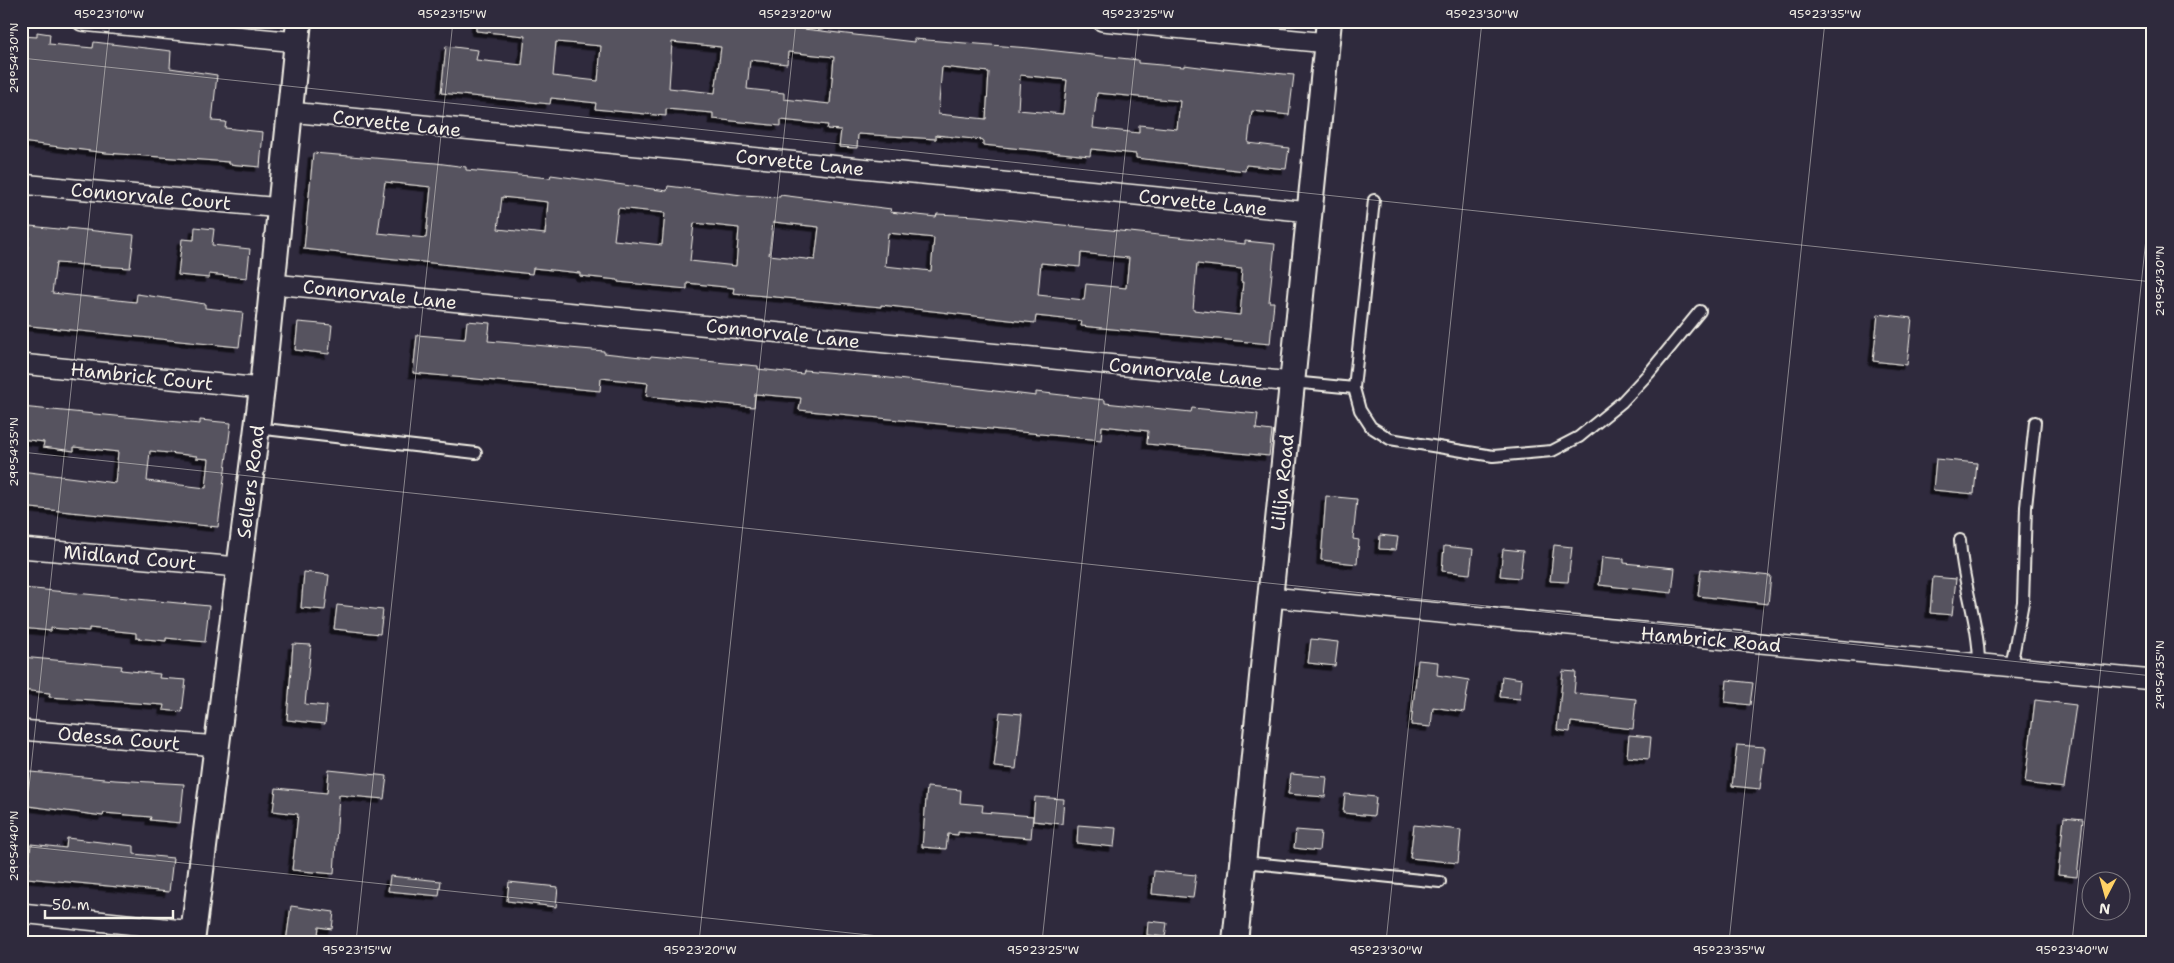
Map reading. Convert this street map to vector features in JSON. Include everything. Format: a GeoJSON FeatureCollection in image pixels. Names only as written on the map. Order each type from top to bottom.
{"type":"FeatureCollection","features":[{"type":"Feature","properties":{"kind":"street"},"geometry":{"type":"LineString","coordinates":[[82,21],[298,31]]}},
{"type":"Feature","properties":{"kind":"street"},"geometry":{"type":"LineString","coordinates":[[1102,21],[1328,32]]}},
{"type":"Feature","properties":{"kind":"street","name":"Sellers Road"},"geometry":{"type":"LineString","coordinates":[[192,936],[262,388],[298,31]]}},
{"type":"Feature","properties":{"kind":"street","name":"Lillja Road"},"geometry":{"type":"LineString","coordinates":[[1235,942],[1328,32]]}},
{"type":"Feature","properties":{"kind":"street","name":"Corvette Lane"},"geometry":{"type":"LineString","coordinates":[[290,112],[1310,212]]}},
{"type":"Feature","properties":{"kind":"street","name":"Connorvale Court"},"geometry":{"type":"LineString","coordinates":[[21,184],[280,208]]}},
{"type":"Feature","properties":{"kind":"street","name":"Connorvale Lane"},"geometry":{"type":"LineString","coordinates":[[273,284],[1292,382]]}},
{"type":"Feature","properties":{"kind":"street","name":"Hambrick Court"},"geometry":{"type":"LineString","coordinates":[[21,364],[262,388]]}},
{"type":"Feature","properties":{"kind":"street","name":"Midland Court"},"geometry":{"type":"LineString","coordinates":[[21,548],[238,567]]}},
{"type":"Feature","properties":{"kind":"street","name":"Hambrick Road"},"geometry":{"type":"LineString","coordinates":[[1270,597],[2153,680]]}},
{"type":"Feature","properties":{"kind":"street","name":"Odessa Court"},"geometry":{"type":"LineString","coordinates":[[21,730],[216,746]]}},
{"type":"Feature","properties":{"kind":"street"},"geometry":{"type":"LineString","coordinates":[[21,914],[192,936]]}},
{"type":"Feature","properties":{"kind":"lane"},"geometry":{"type":"LineString","coordinates":[[1374,200],[1354,388],[1360,410],[1371,427],[1390,439],[1493,456],[1552,451],[1580,437],[1622,402],[1649,374],[1700,311]]}},
{"type":"Feature","properties":{"kind":"lane"},"geometry":{"type":"LineString","coordinates":[[1292,382],[1354,388]]}},
{"type":"Feature","properties":{"kind":"lane"},"geometry":{"type":"LineString","coordinates":[[2011,667],[2023,602],[2026,507],[2035,422]]}},
{"type":"Feature","properties":{"kind":"lane"},"geometry":{"type":"LineString","coordinates":[[256,428],[476,454]]}},
{"type":"Feature","properties":{"kind":"lane"},"geometry":{"type":"LineString","coordinates":[[1960,540],[1962,572],[1979,641],[1979,664]]}},
{"type":"Feature","properties":{"kind":"lane"},"geometry":{"type":"LineString","coordinates":[[1243,862],[1440,882]]}},
{"type":"Feature","properties":{"kind":"building"},"geometry":{"type":"Polygon","coordinates":[[[476,21],[686,21],[724,25],[724,21],[737,21],[914,42],[914,39],[1029,48],[1138,60],[1138,63],[1184,67],[1184,65],[1223,70],[1224,68],[1294,75],[1289,115],[1252,111],[1248,143],[1289,148],[1286,169],[1246,165],[1245,171],[1136,158],[1136,154],[1091,149],[1090,156],[983,145],[983,140],[936,135],[936,139],[858,134],[857,148],[839,147],[841,130],[827,129],[828,125],[781,120],[781,126],[713,119],[713,113],[666,109],[666,116],[595,109],[596,103],[551,98],[550,104],[441,93],[446,46],[478,50],[476,60],[522,65],[525,36],[476,31],[476,21]],[[556,42],[553,76],[598,81],[601,46],[556,42]],[[672,42],[669,88],[715,93],[721,47],[672,42]],[[788,52],[787,64],[750,60],[747,89],[784,93],[784,99],[830,104],[834,57],[788,52]],[[942,67],[938,114],[986,119],[989,72],[942,67]],[[1020,75],[1018,110],[1063,114],[1067,80],[1020,75]],[[1097,93],[1093,128],[1139,133],[1139,125],[1177,129],[1180,101],[1097,93]]]}},
{"type":"Feature","properties":{"kind":"building"},"geometry":{"type":"Polygon","coordinates":[[[37,32],[50,34],[49,44],[93,48],[94,42],[171,51],[170,68],[217,75],[212,121],[226,122],[225,128],[263,132],[260,167],[229,164],[229,162],[106,153],[21,142],[21,36],[37,37],[37,32]]]}},
{"type":"Feature","properties":{"kind":"building"},"geometry":{"type":"Polygon","coordinates":[[[313,153],[436,163],[466,167],[466,170],[550,178],[551,175],[667,191],[668,186],[742,195],[780,197],[780,195],[891,209],[890,212],[936,217],[937,214],[976,216],[1245,244],[1245,241],[1275,244],[1269,302],[1274,302],[1270,344],[1081,326],[1082,321],[1036,316],[1035,323],[881,305],[881,307],[733,293],[734,288],[687,283],[687,289],[618,282],[618,280],[580,276],[580,273],[533,268],[532,274],[304,249],[313,153]],[[385,182],[378,233],[426,238],[431,187],[385,182]],[[502,197],[498,229],[545,234],[548,202],[502,197]],[[618,208],[614,240],[662,245],[665,213],[618,208]],[[773,222],[769,255],[815,260],[819,227],[773,222]],[[694,223],[690,261],[736,266],[739,228],[694,223]],[[888,233],[885,266],[931,271],[934,238],[888,233]],[[1081,253],[1080,267],[1041,263],[1038,295],[1084,300],[1086,284],[1126,288],[1129,258],[1081,253]],[[1197,264],[1193,310],[1240,315],[1243,282],[1241,282],[1242,269],[1197,264]]]}},
{"type":"Feature","properties":{"kind":"building"},"geometry":{"type":"Polygon","coordinates":[[[30,226],[134,235],[130,268],[56,263],[52,293],[136,302],[137,294],[205,304],[205,308],[243,312],[239,347],[21,325],[21,283],[24,284],[30,226]]]}},
{"type":"Feature","properties":{"kind":"building"},"geometry":{"type":"Polygon","coordinates":[[[195,227],[214,229],[212,245],[250,249],[247,278],[209,274],[209,278],[178,275],[182,239],[194,240],[195,227]]]}},
{"type":"Feature","properties":{"kind":"building"},"geometry":{"type":"Polygon","coordinates":[[[1878,314],[1912,318],[1907,365],[1873,361],[1878,314]]]}},
{"type":"Feature","properties":{"kind":"building"},"geometry":{"type":"Polygon","coordinates":[[[467,321],[490,323],[488,341],[604,351],[604,353],[650,358],[651,356],[758,366],[758,369],[803,374],[804,370],[881,377],[1036,396],[1036,392],[1105,400],[1105,403],[1191,412],[1192,408],[1258,414],[1256,429],[1272,431],[1269,456],[1147,444],[1148,431],[1102,426],[1101,440],[799,410],[801,398],[755,394],[754,407],[646,396],[648,383],[601,378],[600,391],[413,373],[417,335],[465,339],[467,321]]]}},
{"type":"Feature","properties":{"kind":"building"},"geometry":{"type":"Polygon","coordinates":[[[298,322],[332,325],[329,354],[295,350],[298,322]]]}},
{"type":"Feature","properties":{"kind":"building"},"geometry":{"type":"Polygon","coordinates":[[[21,407],[200,424],[200,420],[231,423],[218,527],[21,507],[21,471],[115,483],[118,452],[74,447],[74,451],[43,447],[44,442],[21,439],[21,407]],[[150,451],[147,481],[206,488],[209,459],[196,458],[197,456],[150,451]]]}},
{"type":"Feature","properties":{"kind":"building"},"geometry":{"type":"Polygon","coordinates":[[[1936,459],[1977,463],[1974,494],[1933,490],[1936,459]]]}},
{"type":"Feature","properties":{"kind":"building"},"geometry":{"type":"Polygon","coordinates":[[[1326,496],[1357,499],[1353,539],[1359,540],[1357,564],[1321,560],[1326,496]]]}},
{"type":"Feature","properties":{"kind":"building"},"geometry":{"type":"Polygon","coordinates":[[[1380,535],[1398,537],[1396,550],[1379,549],[1380,535]]]}},
{"type":"Feature","properties":{"kind":"building"},"geometry":{"type":"Polygon","coordinates":[[[1554,545],[1572,547],[1568,582],[1550,581],[1554,545]]]}},
{"type":"Feature","properties":{"kind":"building"},"geometry":{"type":"Polygon","coordinates":[[[1444,546],[1473,549],[1470,574],[1442,571],[1444,546]]]}},
{"type":"Feature","properties":{"kind":"building"},"geometry":{"type":"Polygon","coordinates":[[[1503,549],[1523,551],[1520,578],[1500,576],[1503,549]]]}},
{"type":"Feature","properties":{"kind":"building"},"geometry":{"type":"Polygon","coordinates":[[[1602,557],[1624,559],[1624,563],[1675,568],[1672,593],[1599,585],[1602,557]]]}},
{"type":"Feature","properties":{"kind":"building"},"geometry":{"type":"Polygon","coordinates":[[[1701,569],[1771,576],[1768,604],[1698,596],[1701,569]]]}},
{"type":"Feature","properties":{"kind":"building"},"geometry":{"type":"Polygon","coordinates":[[[304,572],[329,575],[325,610],[301,608],[304,572]]]}},
{"type":"Feature","properties":{"kind":"building"},"geometry":{"type":"Polygon","coordinates":[[[1933,577],[1956,579],[1952,615],[1930,613],[1933,577]]]}},
{"type":"Feature","properties":{"kind":"building"},"geometry":{"type":"Polygon","coordinates":[[[24,588],[209,606],[205,642],[166,638],[166,641],[136,638],[136,633],[89,628],[89,631],[51,628],[51,631],[21,628],[24,588]]]}},
{"type":"Feature","properties":{"kind":"building"},"geometry":{"type":"Polygon","coordinates":[[[337,605],[383,610],[380,634],[334,629],[337,605]]]}},
{"type":"Feature","properties":{"kind":"building"},"geometry":{"type":"Polygon","coordinates":[[[1311,639],[1338,642],[1335,666],[1308,663],[1311,639]]]}},
{"type":"Feature","properties":{"kind":"building"},"geometry":{"type":"Polygon","coordinates":[[[293,644],[311,645],[305,704],[327,706],[325,724],[287,720],[293,644]]]}},
{"type":"Feature","properties":{"kind":"building"},"geometry":{"type":"Polygon","coordinates":[[[21,657],[122,666],[121,670],[160,674],[159,678],[186,680],[182,712],[163,710],[164,705],[49,697],[50,693],[21,690],[21,657]]]}},
{"type":"Feature","properties":{"kind":"building"},"geometry":{"type":"Polygon","coordinates":[[[1418,660],[1438,662],[1437,675],[1469,680],[1464,712],[1433,707],[1431,727],[1411,725],[1418,660]]]}},
{"type":"Feature","properties":{"kind":"building"},"geometry":{"type":"Polygon","coordinates":[[[1563,671],[1576,672],[1574,693],[1636,699],[1633,729],[1571,722],[1570,732],[1557,730],[1563,671]]]}},
{"type":"Feature","properties":{"kind":"building"},"geometry":{"type":"Polygon","coordinates":[[[1502,676],[1522,679],[1520,699],[1500,697],[1502,676]]]}},
{"type":"Feature","properties":{"kind":"building"},"geometry":{"type":"Polygon","coordinates":[[[1727,680],[1753,683],[1750,705],[1725,702],[1727,680]]]}},
{"type":"Feature","properties":{"kind":"building"},"geometry":{"type":"Polygon","coordinates":[[[2035,700],[2076,705],[2064,788],[2025,783],[2035,700]]]}},
{"type":"Feature","properties":{"kind":"building"},"geometry":{"type":"Polygon","coordinates":[[[1000,712],[1022,714],[1016,769],[994,767],[1000,712]]]}},
{"type":"Feature","properties":{"kind":"building"},"geometry":{"type":"Polygon","coordinates":[[[1629,735],[1651,737],[1649,759],[1627,757],[1629,735]]]}},
{"type":"Feature","properties":{"kind":"building"},"geometry":{"type":"Polygon","coordinates":[[[1737,745],[1765,747],[1760,789],[1732,786],[1737,745]]]}},
{"type":"Feature","properties":{"kind":"building"},"geometry":{"type":"Polygon","coordinates":[[[329,770],[387,776],[384,799],[339,795],[334,874],[292,870],[298,814],[273,811],[276,788],[327,793],[329,770]]]}},
{"type":"Feature","properties":{"kind":"building"},"geometry":{"type":"Polygon","coordinates":[[[21,771],[184,784],[180,823],[150,820],[151,817],[104,813],[103,816],[21,805],[21,771]]]}},
{"type":"Feature","properties":{"kind":"building"},"geometry":{"type":"Polygon","coordinates":[[[1291,774],[1327,777],[1325,797],[1288,794],[1291,774]]]}},
{"type":"Feature","properties":{"kind":"building"},"geometry":{"type":"Polygon","coordinates":[[[927,787],[961,790],[960,803],[983,805],[982,812],[1033,816],[1031,838],[958,832],[958,835],[948,834],[946,849],[922,847],[927,787]]]}},
{"type":"Feature","properties":{"kind":"building"},"geometry":{"type":"Polygon","coordinates":[[[1345,794],[1376,797],[1374,816],[1343,813],[1345,794]]]}},
{"type":"Feature","properties":{"kind":"building"},"geometry":{"type":"Polygon","coordinates":[[[1035,797],[1064,799],[1062,824],[1033,821],[1035,797]]]}},
{"type":"Feature","properties":{"kind":"building"},"geometry":{"type":"Polygon","coordinates":[[[2064,817],[2083,819],[2077,877],[2058,875],[2064,817]]]}},
{"type":"Feature","properties":{"kind":"building"},"geometry":{"type":"Polygon","coordinates":[[[1078,825],[1116,828],[1114,847],[1077,843],[1078,825]]]}},
{"type":"Feature","properties":{"kind":"building"},"geometry":{"type":"Polygon","coordinates":[[[1414,825],[1461,830],[1458,863],[1410,858],[1414,825]]]}},
{"type":"Feature","properties":{"kind":"building"},"geometry":{"type":"Polygon","coordinates":[[[1296,830],[1321,832],[1319,851],[1294,848],[1296,830]]]}},
{"type":"Feature","properties":{"kind":"building"},"geometry":{"type":"Polygon","coordinates":[[[67,838],[134,846],[134,854],[173,858],[169,892],[27,878],[31,844],[66,848],[67,838]]]}},
{"type":"Feature","properties":{"kind":"building"},"geometry":{"type":"Polygon","coordinates":[[[1154,871],[1196,875],[1193,898],[1152,894],[1154,871]]]}},
{"type":"Feature","properties":{"kind":"building"},"geometry":{"type":"Polygon","coordinates":[[[390,876],[441,881],[439,896],[388,891],[390,876]]]}},
{"type":"Feature","properties":{"kind":"building"},"geometry":{"type":"Polygon","coordinates":[[[509,882],[558,887],[556,907],[507,901],[509,882]]]}},
{"type":"Feature","properties":{"kind":"building"},"geometry":{"type":"Polygon","coordinates":[[[291,906],[334,912],[332,929],[319,927],[317,942],[286,942],[291,906]]]}},
{"type":"Feature","properties":{"kind":"building"},"geometry":{"type":"Polygon","coordinates":[[[1148,921],[1167,923],[1165,937],[1147,935],[1148,921]]]}}]}
